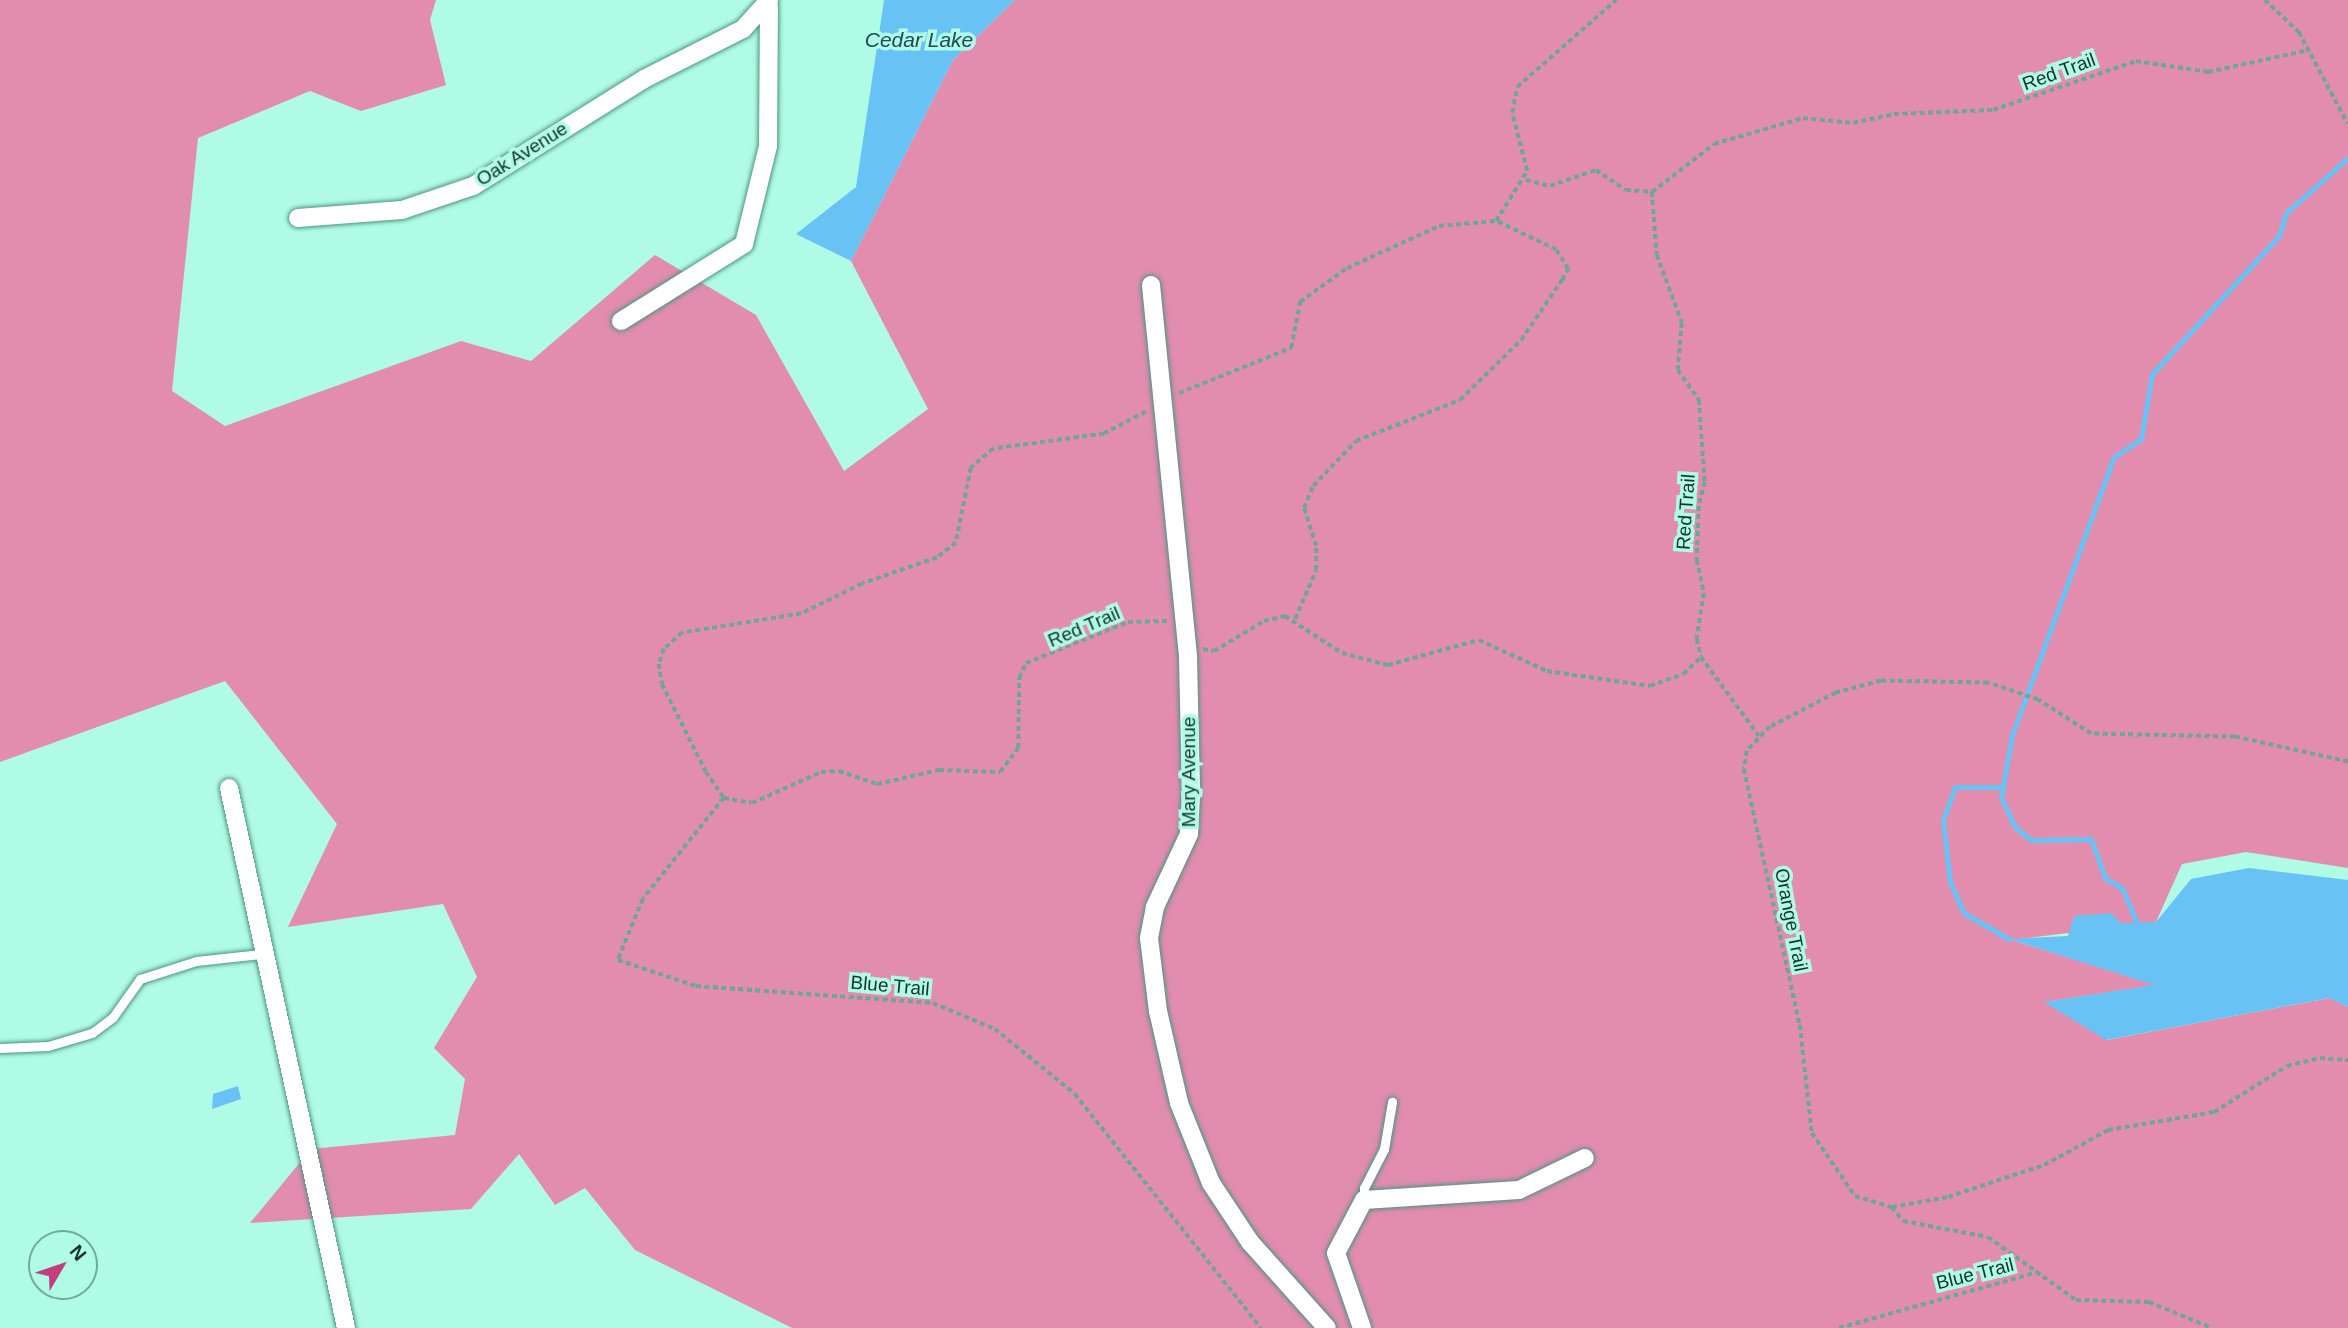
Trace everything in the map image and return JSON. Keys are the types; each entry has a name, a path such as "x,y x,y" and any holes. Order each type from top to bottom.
{"street":[{"name":"Oak Avenue","path":"298,218 402,210 473,186 652,74 743,29 769,3"},
{"path":"621,321 744,244 768,146 769,3"},
{"name":"Mary Avenue","path":"1151,285 1165,402 1187,640 1189,834 1154,907 1149,938 1158,1011 1179,1103 1211,1183 1250,1242 1327,1328"},
{"path":"229,788 261,954 345,1328"},
{"path":"1362,1328 1336,1253 1364,1200 1519,1190 1585,1158"}],"lane":[{"path":"0,1048 48,1046 92,1033 113,1017 140,979 196,961 261,954"},
{"path":"1364,1200 1364,1188 1384,1149 1392,1102"}],"path":[{"path":"1496,221 1510,191 1525,179 1528,165 1512,113 1517,87 1616,0"},
{"path":"2265,0 2290,20 2348,124"},
{"name":"Red Trail","path":"1701,657 1698,618 1704,593 1697,560 1705,482 1699,400 1678,370 1682,323 1657,255 1652,192 1714,144 1803,118 1853,123 1993,110 2136,61 2208,72 2309,50"},
{"path":"1525,179 1550,186 1596,170 1626,190 1652,192"},
{"path":"724,798 662,684 664,649 682,633 801,614 862,584 937,558 956,543 978,457 1015,444 1104,435 1165,402 1190,385 1292,348 1300,302 1348,268 1439,226 1496,221 1556,250 1568,269 1521,340 1460,400 1356,441 1313,485 1304,508 1317,546 1316,570 1295,619 1342,653 1388,665 1479,640 1547,671 1650,686 1683,674 1701,657 1759,736 1858,684 1988,683 2038,701 2091,734 2235,737 2348,762"},
{"name":"Red Trail","path":"724,798 752,803 821,772 839,771 877,784 939,770 1000,772 1018,748 1019,678 1026,663 1150,618 1167,621 1187,640 1214,651 1264,621 1295,619"},
{"name":"Orange Trail","path":"1759,736 1747,751 1745,787 1787,956 1812,1133 1855,1196 1892,1207"},
{"name":"Blue Trail","path":"724,798 643,899 618,960 696,986 933,1003 995,1029 1075,1094 1261,1328"},
{"path":"1892,1207 2008,1178 2108,1130 2214,1112 2287,1066 2319,1058 2348,1060"},
{"name":"Blue Trail","path":"1892,1207 1902,1221 1988,1237 2038,1272"},
{"path":"2038,1272 2076,1300 2149,1302 2212,1328"},
{"name":"Blue Trail","path":"1839,1328 2038,1272"}],"shaded area":[{"path":"0,0 436,0 430,20 446,85 361,111 310,91 198,138 172,391 225,426 461,341 531,361 655,255 756,315 844,471 928,409 851,261 953,60 1015,0 2348,0 2348,868 2246,852 2182,864 2156,922 2012,940 2156,985 2045,1002 2107,1040 2329,998 2348,1007 2348,1328 792,1328 635,1250 585,1188 555,1205 519,1154 471,1209 250,1223 311,1149 455,1135 465,1079 434,1048 477,977 443,904 288,927 337,824 225,681 0,762"}],"water":[{"name":"Cedar Lake","path":"884,0 1015,0 953,60 851,261 796,234 856,187"},
{"path":"2249,868 2348,880 2348,1007 2329,998 2106,1040 2044,1002 2154,985 2009,939 2068,936 2074,916 2111,913 2121,923 2156,922 2191,879"},
{"path":"238,1086 241,1099 212,1109 213,1094"}],"waterway":[{"path":"2137,923 2122,888 2105,878 2091,839 2031,840 2015,827 2001,797 2012,735 2114,457 2141,439 2152,374 2279,236 2286,213 2348,158"},
{"path":"2003,787 1955,787 1943,820 1950,882 1964,913 2009,939"}]}
